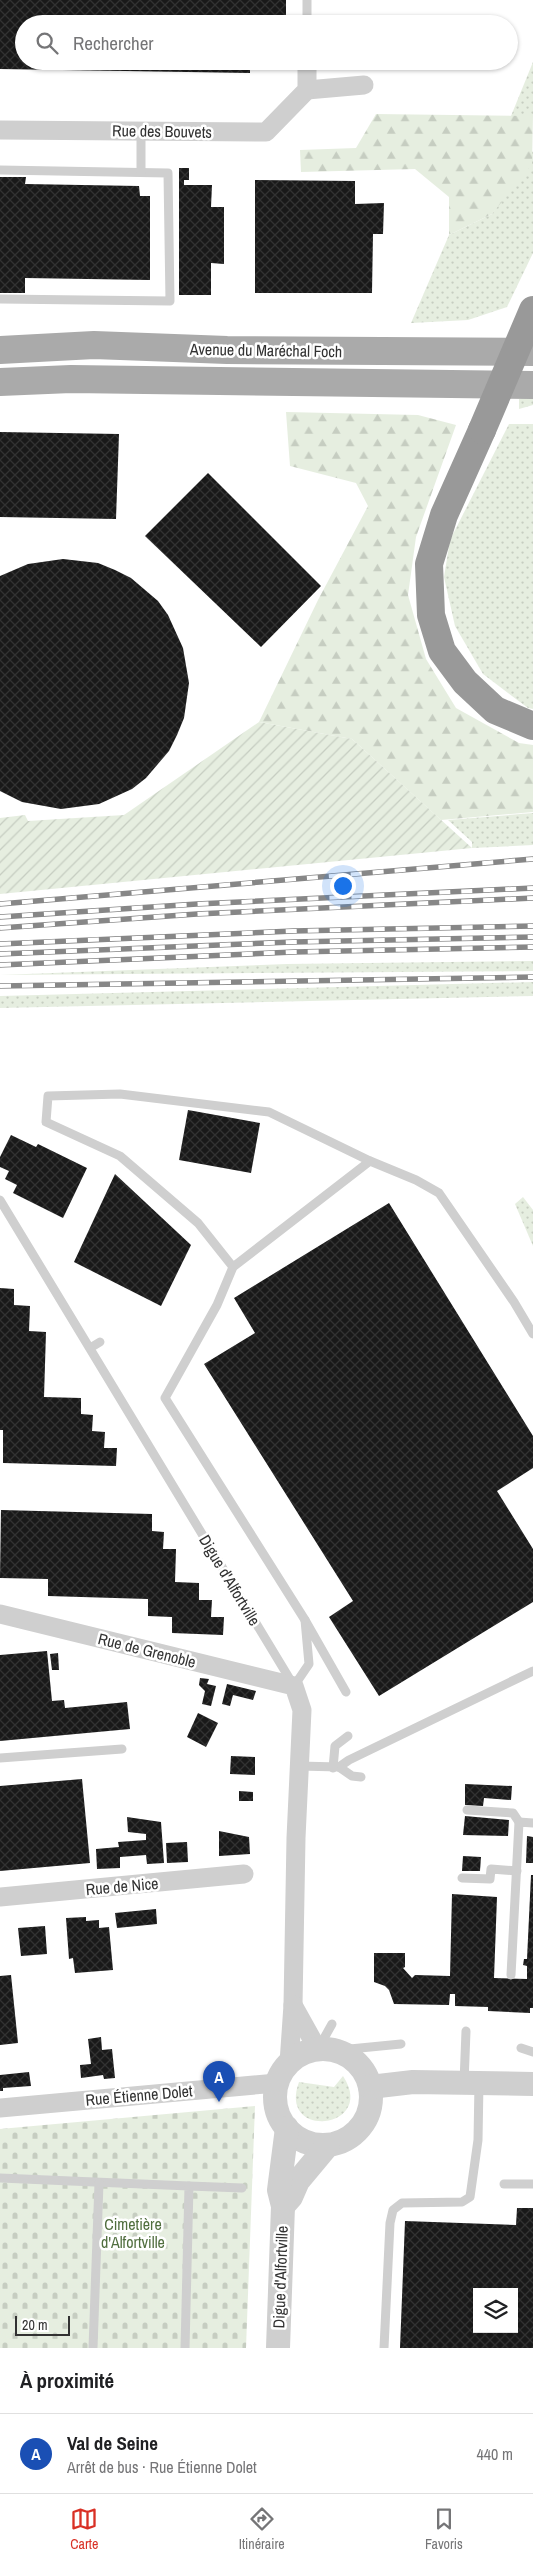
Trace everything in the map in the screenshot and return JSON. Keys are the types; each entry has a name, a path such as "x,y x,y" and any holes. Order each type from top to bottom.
{"highway":[{"path":"533,310 444,515 428,564 431,615 442,651 465,682 495,710 533,726"}],"main road":[{"name":"Avenue du Maréchal Foch","path":"0,350 94,345 227,350 533,352"},
{"name":"Avenue du Maréchal Foch","path":"0,382 71,379 533,385"}],"street":[{"path":"307,70 307,90 364,85"},
{"name":"Rue des Bouvets","path":"0,130 266,132 307,90"},
{"name":"Rue de Grenoble","path":"0,1614 294,1686"},
{"name":"Digue d'Alfortville","path":"283,2073 293,2006 302,1710 294,1686"},
{"name":"Rue de Nice","path":"0,1897 244,1874"},
{"path":"293,2006 318,2050"},
{"path":"332,2050 345,2055 356,2062 365,2074 370,2086 369,2107 362,2125 353,2135 341,2142 328,2145 305,2142 287,2128 278,2114 275,2099 283,2073 307,2052 332,2050"},
{"name":"Rue Étienne Dolet","path":"0,2108 283,2073"},
{"path":"370,2086 413,2082 533,2084"},
{"name":"Digue d'Alfortville","path":"278,2348 283,2206 279,2190 287,2128"},
{"name":"Digue d'Alfortville","path":"283,2206 291,2197 298,2181 328,2145"}],"lane":[{"path":"307,0 307,15"},
{"path":"141,130 141,172"},
{"path":"0,170 168,173 170,301 0,299"},
{"path":"233,1267 198,1223 120,1156 46,1122 48,1096 120,1094 269,1112 370,1161 416,1180 439,1194 514,1302 533,1334"},
{"path":"346,1692 305,1620 165,1398 217,1305 233,1267 370,1161"},
{"name":"Digue d'Alfortville","path":"0,1200 294,1686"},
{"path":"90,1348 100,1342"},
{"path":"294,1686 310,1664 305,1620"},
{"path":"336,1767 533,1671"},
{"path":"336,1767 336,1746 348,1736"},
{"path":"0,1758 122,1749"},
{"path":"299,1766 336,1767 352,1776 361,1777"},
{"path":"467,1810 513,1813 519,1822 511,1975"},
{"path":"519,1822 533,1823"},
{"path":"462,1878 490,1879 491,1869 517,1871"},
{"path":"318,2050 332,2024"},
{"path":"384,2348 390,2223 393,2210 402,2202 462,2202 470,2197 478,2140 466,2037"},
{"path":"345,2055 350,2049 401,2044"},
{"path":"521,2048 533,2052"},
{"path":"0,2178 242,2188"},
{"path":"93,2348 99,2183"},
{"path":"504,2184 533,2184"},
{"path":"185,2348 189,2186"}],"green space":[{"path":"533,62 533,117 511,116"},
{"path":"376,114 533,116 532,164 492,214 449,235 449,197 415,169 301,172 300,150 356,148"},
{"path":"533,151 533,253 507,307 468,320 411,323 449,235 492,214"},
{"path":"533,395 533,405 519,409 519,399"},
{"path":"286,412 418,415 456,425 416,537 408,595 426,659 456,708 519,743 533,745 533,812 441,820 352,739 259,722 318,600 368,506 356,483 290,466"},
{"path":"509,424 533,424 533,709 528,708 483,674 455,626 444,577 450,540"},
{"path":"259,722 352,739 472,848 0,894 0,818 25,815 28,821 124,815"},
{"path":"533,813 533,845 472,848 472,842 448,820"},
{"path":"533,961 533,971 0,975 287,964"},
{"path":"533,982 533,996 0,1008 0,996"},
{"path":"523,1197 533,1210 533,1246 515,1204"},
{"path":"343,2076 350,2094 348,2108 339,2117 326,2121 312,2120 302,2113 296,2101 299,2082 334,2087"},
{"name":"Cimetière d'Alfortville","path":"255,2106 246,2348 0,2348 0,2129"}],"building":[{"path":"0,0 286,0 286,15 15,15 15,69 0,69"},
{"path":"62,70 250,70 250,73"},
{"path":"179,168 189,168 189,180 184,180 184,185 212,185 211,207 224,207 224,264 211,263 211,295 179,295"},
{"path":"0,177 26,177 25,184 139,186 140,196 150,196 150,280 25,278 25,293 0,293"},
{"path":"255,180 355,181 355,204 384,203 383,234 373,234 372,293 255,293"},
{"path":"0,432 119,434 116,519 0,517"},
{"path":"208,473 321,586 261,647 145,536"},
{"path":"63,559 98,563 115,570 131,578 158,601 168,615 183,648 189,683 184,718 177,735 169,751 146,778 132,789 99,804 61,809 22,802 0,791 0,576 28,564"},
{"path":"188,1110 260,1123 251,1173 179,1160"},
{"path":"11,1135 36,1147 38,1144 87,1168 63,1218 13,1193 17,1185 5,1179 9,1171 0,1167 0,1157"},
{"path":"115,1174 191,1245 161,1306 74,1262"},
{"path":"389,1203 533,1436 533,1468 497,1491 533,1549 533,1602 379,1696 329,1617 353,1601 204,1364 255,1333 234,1298"},
{"path":"0,1288 14,1289 14,1305 30,1306 29,1331 46,1332 44,1397 81,1398 81,1414 93,1415 92,1431 105,1432 104,1448 117,1448 116,1466 3,1463 3,1430 0,1430"},
{"path":"1,1510 152,1514 152,1531 164,1532 163,1549 176,1549 175,1582 199,1583 199,1600 212,1600 211,1617 224,1617 223,1635 172,1633 172,1617 148,1616 148,1599 48,1596 48,1579 0,1578"},
{"path":"47,1651 52,1701 64,1700 65,1708 127,1702 130,1729 0,1741 0,1655"},
{"path":"58,1653 59,1670 52,1670 50,1654"},
{"path":"200,1678 209,1679 207,1684 216,1686 211,1706 202,1704 205,1691 199,1685"},
{"path":"227,1684 256,1691 253,1700 233,1695 230,1706 222,1704"},
{"path":"198,1713 218,1723 206,1747 187,1737"},
{"path":"231,1756 255,1757 255,1775 230,1774"},
{"path":"82,1779 90,1863 0,1871 0,1786"},
{"path":"465,1784 512,1786 511,1800 484,1798 483,1806 465,1805"},
{"path":"239,1791 253,1792 253,1801 239,1801"},
{"path":"465,1816 509,1820 508,1836 463,1835"},
{"path":"127,1817 161,1822 164,1863 147,1864 146,1855 120,1857 120,1868 97,1869 96,1849 119,1847 118,1842 146,1840 146,1834 128,1832"},
{"path":"219,1831 249,1837 250,1854 219,1856"},
{"path":"527,1836 533,1837 533,1863 526,1863"},
{"path":"187,1842 188,1862 167,1863 166,1843"},
{"path":"463,1856 481,1857 480,1871 462,1871"},
{"path":"531,1875 533,1875 533,2008 530,2008 530,2013 488,2011 488,2007 455,2006 455,1994 450,1994 449,2005 394,2004 389,1990 385,1986 374,1982 374,1953 405,1953 405,1967 403,1968 412,1978 415,1975 450,1976 452,1894 497,1897 494,1978 527,1979 527,1966 523,1965 524,1959 527,1959"},
{"path":"156,1909 157,1924 117,1928 115,1913"},
{"path":"86,1917 86,1921 99,1920 99,1928 109,1927 113,1970 75,1973 73,1958 69,1959 66,1918"},
{"path":"45,1926 47,1954 21,1956 18,1928"},
{"path":"11,1975 18,2043 0,2045 0,1976"},
{"path":"101,2037 102,2050 112,2049 115,2078 104,2079 103,2075 81,2078 80,2065 91,2064 88,2039"},
{"path":"29,2072 31,2086 3,2088 3,2091 0,2091 0,2075"},
{"path":"517,2208 533,2208 533,2348 400,2348 405,2221 516,2225"}],"railway":[{"path":"0,904 533,859"},
{"path":"0,917 197,904 533,888"},
{"path":"0,928 197,914 533,898"},
{"path":"0,944 293,931 533,926"},
{"path":"0,954 293,942 533,937"},
{"path":"0,965 294,952 533,947"},
{"path":"0,986 533,977"}],"place":[{"name":"Val de Seine","path":"219,2102"}]}
